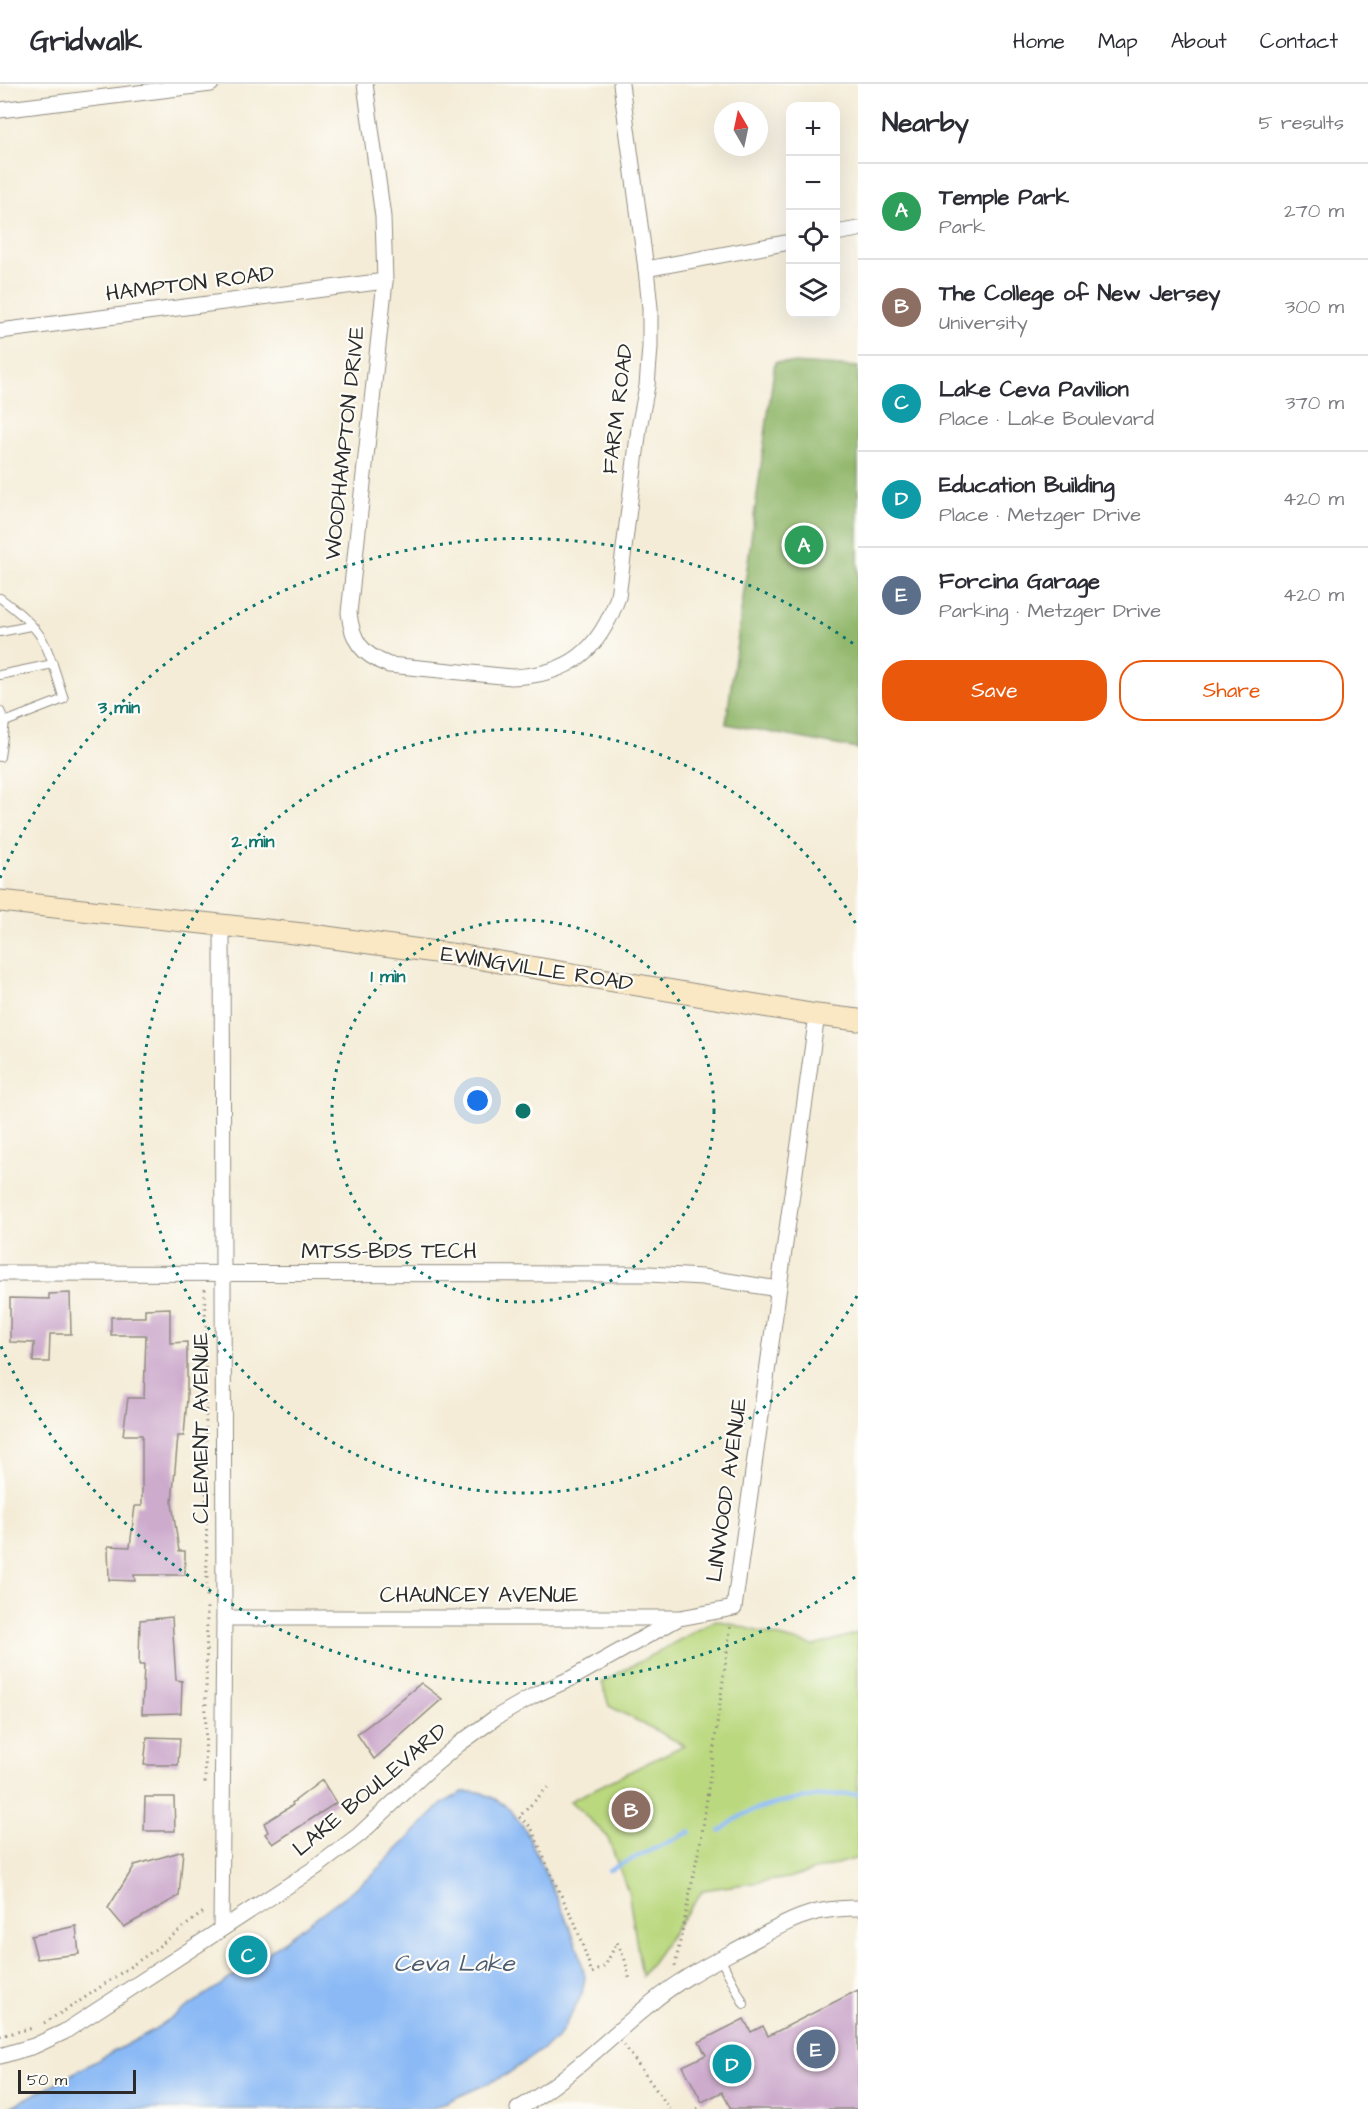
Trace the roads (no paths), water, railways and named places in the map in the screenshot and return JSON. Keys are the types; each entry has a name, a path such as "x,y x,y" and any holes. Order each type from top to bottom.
{"main road":[{"name":"EWINGVILLE ROAD","path":"0,902 312,935 464,956 858,1020"}],"street":[{"path":"0,110 211,84"},
{"name":"WOODHAMPTON DRIVE","path":"365,84 383,217 386,281 349,613 350,627 356,641 365,652 388,665 512,677"},
{"name":"FARM ROAD","path":"512,677 551,672 571,663 588,650 600,635 610,619 618,597 639,428 648,376 650,308 621,84"},
{"path":"840,232 858,229"},
{"path":"646,269 786,243"},
{"name":"HAMPTON ROAD","path":"0,331 386,281"},
{"name":"CLEMENT AVENUE","path":"221,1929 224,1618 222,927"},
{"name":"LINWOOD AVENUE","path":"734,1608 817,1015"},
{"name":"MTSS-BDS TECH","path":"0,1273 649,1274 778,1288"},
{"name":"CHAUNCEY AVENUE","path":"224,1618 680,1618 734,1608"},
{"name":"LAKE BOULEVARD","path":"0,2056 34,2046 64,2032 315,1868 351,1841 442,1758 495,1718 680,1618"},
{"path":"518,2109 549,2089 616,2033 674,1978 815,1912 836,1908 858,1908"}],"lane":[{"path":"0,598 12,607 40,637 53,664 63,699 5,722"},
{"path":"0,632 30,626"},
{"path":"0,675 53,664"},
{"path":"0,711 5,722 0,757"},
{"path":"720,1958 744,2004"}],"water":[{"name":"Ceva Lake","path":"463,1792 480,1792 495,1799 509,1808 525,1829 565,1916 579,1951 585,1977 582,1994 558,2038 506,2075 431,2109 7,2109 150,2032 262,1957 369,1878 443,1803"}],"waterway":[{"path":"720,1831 733,1821 759,1808 787,1801 858,1794"},
{"path":"609,1870 690,1832"}],"place":[{"name":"Temple Park","path":"804,545"},
{"name":"The College of New Jersey","path":"631,1810"},
{"name":"Lake Ceva Pavilion","path":"248,1955"},
{"name":"Forcina Garage","path":"816,2049"},
{"name":"Education Building","path":"732,2064"}]}
